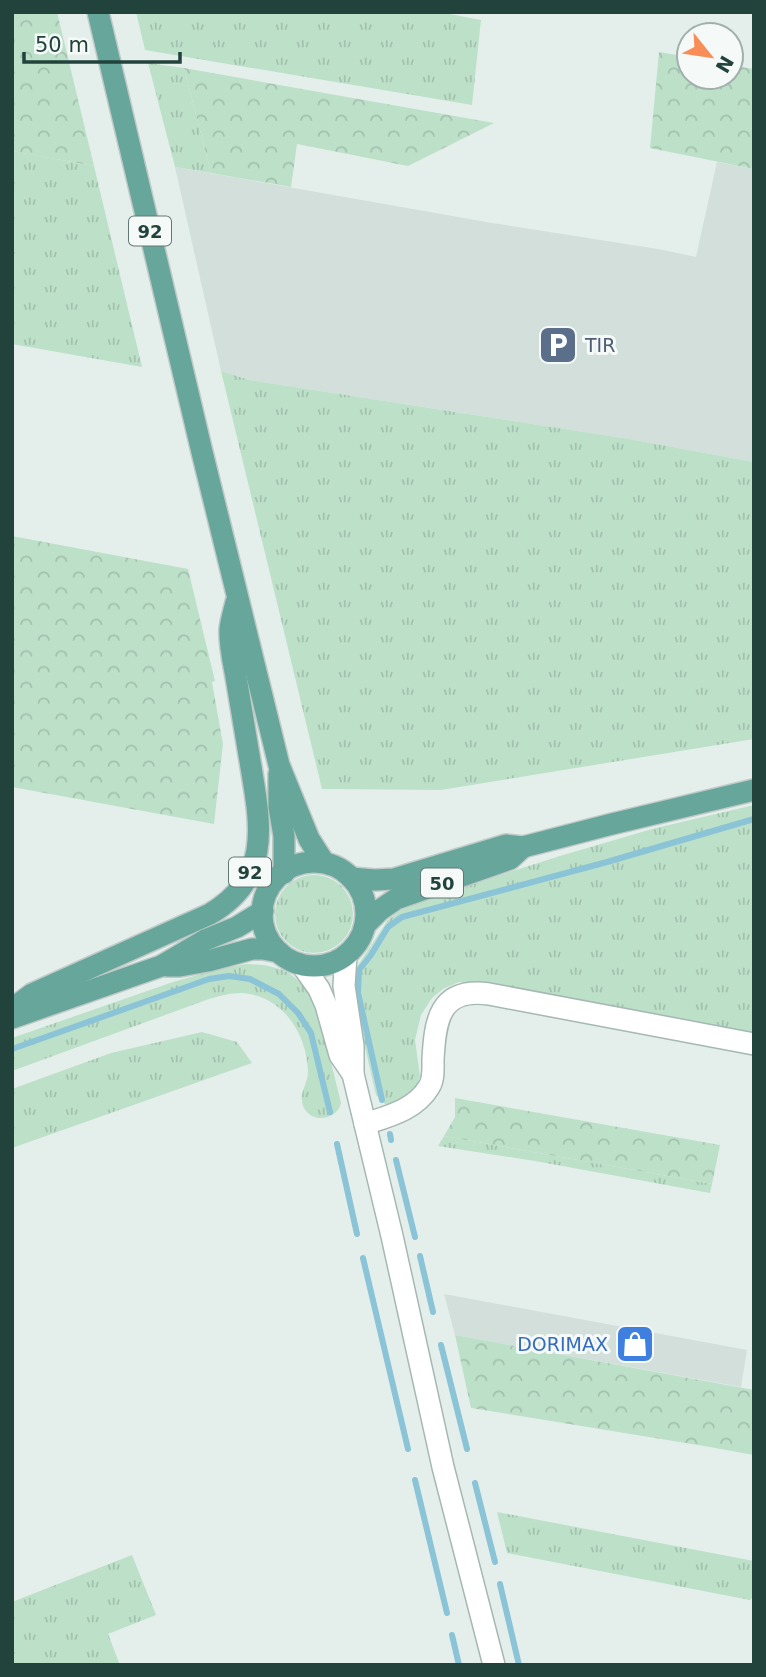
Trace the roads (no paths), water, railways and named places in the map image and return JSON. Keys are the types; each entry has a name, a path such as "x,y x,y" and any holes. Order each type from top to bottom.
{"main road":[{"name":"92","path":"98,12 279,765 309,839 323,861"},
{"name":"92","path":"12,1009 32,994 210,914 236,894 250,873 257,855 260,832 230,628 238,597"},
{"name":"92","path":"279,765 278,801 284,836 284,873"},
{"name":"50","path":"351,878 394,878 506,845 523,847 754,790"},
{"name":"50","path":"346,955 358,942 365,925 396,899 510,859 523,847"},
{"path":"346,955 322,965 302,964 279,952 268,937 263,919 267,893 272,885 284,873 299,865 323,861 339,868 358,887 364,903 365,925"},
{"path":"12,1018 161,966 263,911"},
{"path":"161,966 208,961 252,949 279,952"}],"street":[{"path":"346,955 344,986 353,1046 353,1074 443,1467 494,1665"},
{"path":"302,964 319,989 340,1055 353,1074"},
{"path":"365,1124 404,1110 423,1096 432,1082 434,1035 441,1012 449,1002 469,994 489,994 754,1044"}],"waterway":[{"path":"382,1100 358,993 359,970 388,927 402,917 754,819"},
{"path":"12,1049 209,979 229,976 250,979 279,994 298,1013 311,1033 330,1112"},
{"path":"390,1134 391,1140"},
{"path":"337,1144 357,1234"},
{"path":"396,1160 415,1237"},
{"path":"420,1256 433,1312"},
{"path":"363,1258 408,1449"},
{"path":"441,1345 467,1449"},
{"path":"415,1480 447,1613"},
{"path":"475,1483 495,1562"},
{"path":"500,1584 519,1665"},
{"path":"452,1635 459,1665"}],"place":[{"name":"TIR","path":"558,345"},
{"name":"DORIMAX","path":"635,1344"}]}
